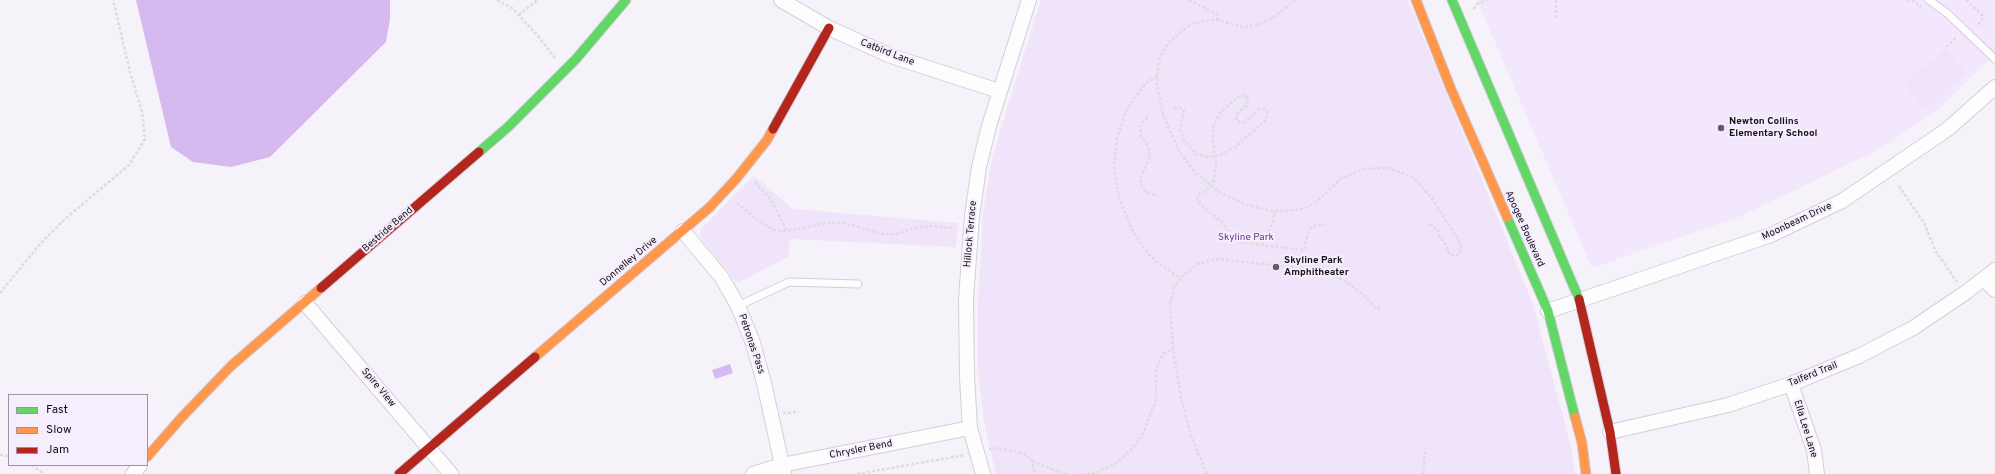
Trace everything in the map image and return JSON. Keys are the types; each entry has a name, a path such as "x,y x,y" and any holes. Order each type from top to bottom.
{"street":[{"name":"Bestride Bend","path":"148,456 182,417 231,366 508,127 576,59 626,0"},
{"name":"Catbird Lane","path":"781,0 829,28 891,56 1000,91"},
{"name":"Hillock Terrace","path":"983,474 970,428 967,377 966,299 972,216 979,167 1000,91 1029,0"},
{"name":"Apogee Boulevard","path":"1416,0 1451,89 1548,311 1582,443 1586,474"},
{"path":"1455,1 1580,300 1610,432 1616,474"},
{"name":"Donnelley Drive","path":"399,474 684,231 710,207 736,179 767,140 829,28"},
{"name":"Moonbeam Drive","path":"1548,311 1771,236 1842,201 1948,129 1995,87"},
{"name":"Petronas Pass","path":"684,231 722,278 738,306 755,350 783,470"},
{"name":"Talferd Trail","path":"1610,432 1728,405 1791,384 1859,356 1913,328 1995,270"},
{"path":"1984,279 1995,290"},
{"name":"Spire View","path":"305,303 451,474"},
{"name":"Ella Lee Lane","path":"1791,384 1814,450 1817,474"},
{"name":"Chrysler Bend","path":"753,474 783,470 970,428"},
{"path":"133,474 139,466"}],"lane":[{"path":"1929,0 1948,14 1995,59"},
{"path":"738,306 789,282 858,284"}],"path":[{"path":"0,293 40,244 60,224 129,165 145,139 142,112 130,72 113,0"},
{"path":"497,0 512,8 519,15 558,62"},
{"path":"519,15 537,0"},
{"path":"1189,0 1214,13 1218,16 1218,20"},
{"path":"1295,0 1273,18 1258,25 1243,27 1218,20 1209,20 1191,24 1175,36 1161,55 1157,76 1162,110 1173,142 1186,162 1211,186 1245,204 1274,211 1297,210 1307,207 1318,200 1342,178 1352,172 1374,167 1388,168 1413,178 1422,186 1444,216 1460,244 1460,253 1453,256 1449,254 1445,243 1439,236 1438,230 1428,223"},
{"path":"1473,10 1477,4 1487,0"},
{"path":"1556,0 1556,18"},
{"path":"1907,0 1912,0 1923,9"},
{"path":"1966,0 1982,15 1982,20 1976,26"},
{"path":"1946,47 1957,37 1953,33"},
{"path":"1157,76 1145,84 1127,109 1117,138 1114,154 1114,172 1119,197 1136,236 1147,252 1157,262 1180,278"},
{"path":"1174,109 1182,108 1184,111 1181,133 1188,147 1196,154 1215,156 1234,148 1266,120 1268,115 1267,110 1260,109 1245,122 1240,122 1236,119 1237,114 1248,103 1248,99 1243,95 1237,97 1219,114 1214,124 1213,136 1215,156 1216,168 1211,186 1198,195 1198,202 1216,216 1234,240 1244,243 1304,250 1308,233 1311,228 1317,225 1325,225"},
{"path":"1148,118 1144,120 1140,127 1141,135 1148,146 1150,156 1141,175 1140,184 1150,194 1158,196"},
{"path":"756,182 771,200 787,231"},
{"path":"1899,186 1924,224 1934,250 1957,282"},
{"path":"735,202 757,220 774,230 787,231 827,223 844,223 884,234 897,234 914,228 952,228"},
{"path":"1262,245 1272,224 1274,211"},
{"path":"1207,474 1191,436 1181,398 1173,349 1170,304 1171,296 1180,278 1198,264 1216,259 1312,269 1334,275 1365,296 1376,309 1380,308"},
{"path":"1087,474 1098,472 1116,463 1130,451 1142,436 1156,400 1156,372 1158,365 1163,354 1173,349"},
{"path":"783,413 799,412"},
{"path":"994,448 1019,451 1032,460 1051,469 1068,474"},
{"path":"1423,474 1425,452"},
{"path":"857,474 964,455"},
{"path":"1032,460 1035,474"},
{"path":"33,466 44,474"}],"shaded area":[{"path":"136,0 390,0 390,19 386,42 270,157 231,167 193,162 171,147"},
{"name":"Newton Collins Elementary School","path":"1477,0 1995,0 1995,54 1939,109 1882,148 1739,217 1592,268"},
{"path":"730,364 733,373 715,379 712,370"}],"green space":[{"name":"Skyline Park","path":"1041,0 1408,0 1533,304 1571,447 1575,474 996,474 984,422 978,368 978,304 983,214 991,164"},
{"path":"1945,48 1967,72 1926,110 1904,85"},
{"path":"754,176 793,209 958,223 956,247 790,239 788,257 737,283 703,242 700,235 701,229"}],"traffic: fast":[{"path":"479,152 508,127 576,59 626,0"},
{"path":"1452,0 1579,299"},
{"path":"1507,217 1548,311 1575,417"}],"traffic: slow":[{"path":"1416,0 1451,89 1507,217"},
{"path":"535,357 710,207 736,179 767,140 773,129"},
{"path":"148,456 182,417 231,366 321,288"},
{"path":"1575,417 1582,443 1586,474"}],"traffic: jam":[{"path":"773,129 829,28"},
{"path":"321,288 479,152"},
{"path":"1579,299 1610,432 1616,474"},
{"path":"399,474 535,357"}],"place":[{"name":"Newton Collins Elementary School","path":"1721,128"},
{"name":"Skyline Park Amphitheater","path":"1276,267"}]}
